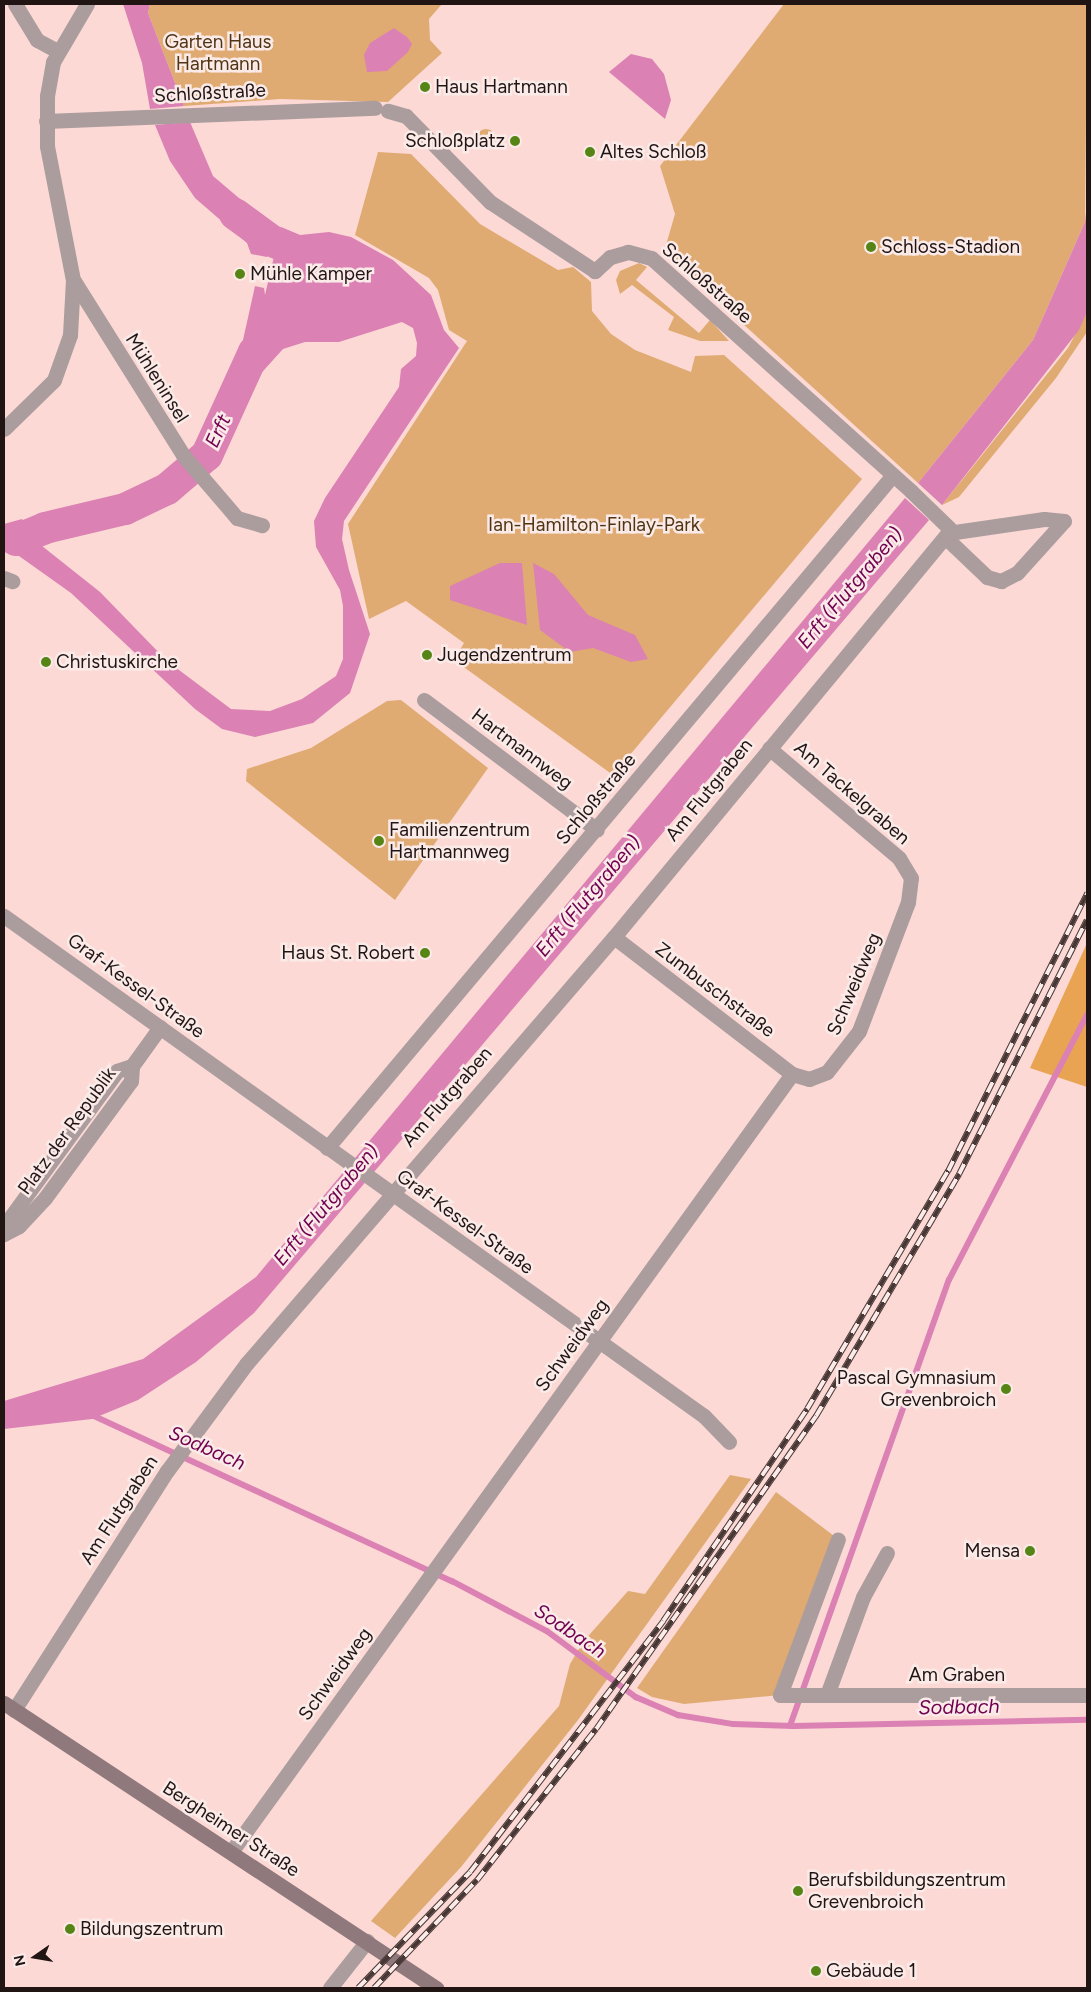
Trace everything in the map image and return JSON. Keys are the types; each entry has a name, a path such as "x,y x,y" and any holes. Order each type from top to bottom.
{"street":[{"path":"15,4 37,40 58,51"},
{"path":"4,429 36,401 58,373 70,335 73,280 46,121 48,79 58,51 85,4"},
{"name":"Schloßstraße","path":"46,121 226,112 382,109 406,116 490,202 595,270 622,253 645,255 935,513 949,528 946,535"},
{"name":"Mühleninsel","path":"73,280 183,455 237,518 262,525"},
{"name":"Schloßstraße","path":"327,1148 597,830 893,475"},
{"path":"1044,519 1064,521 1017,573 1001,581 987,577 946,535 1044,519"},
{"name":"Am Flutgraben","path":"9,1706 192,1436 390,1192 614,937 946,535"},
{"name":"Hartmannweg","path":"424,700 597,830"},
{"name":"Am Tackelgraben","path":"770,748 907,870"},
{"name":"Schweidweg","path":"231,1852 792,1074 809,1079 827,1072 854,1041 908,902 912,886 907,870"},
{"name":"Graf-Kessel-Straße","path":"4,916 598,1343 704,1416 729,1442"},
{"name":"Zumbuschstraße","path":"614,937 792,1074"},
{"name":"Platz der Republik","path":"4,1234 10,1218 117,1071 132,1066 160,1027"},
{"name":"Am Graben","path":"838,1539 780,1695 1087,1695"},
{"path":"827,1694 860,1604 887,1553"},
{"name":"Bergheimer Straße","path":"9,1706 436,1988"},
{"path":"330,1988 367,1941"}],"green space":[{"name":"Garten Haus Hartmann","path":"150,4 442,4 429,19 430,40 442,53 388,102 280,99 184,106 148,13"},
{"name":"Schloss-Stadion","path":"784,4 1087,4 1085,222 1033,340 918,483 664,252 675,214 660,166"},
{"path":"482,129 490,129 496,135 496,143 490,149 482,149 476,143 476,135"},
{"name":"Ian-Hamilton-Finlay-Park","path":"378,152 411,154 480,224 558,270 573,267 591,282 592,311 611,334 635,350 691,372 695,356 724,355 862,479 613,775 454,660 464,643 406,601 369,619 348,524 467,341 449,330 438,290 429,278 355,235"},
{"path":"639,263 647,267 636,280 699,333 710,320 729,341 700,341 668,330 674,317 632,285 620,294 616,280 620,271"},
{"path":"1087,312 1087,332 1056,378 959,497 942,505 1068,348"},
{"name":"Familienzentrum Hartmannweg","path":"401,700 488,768 395,900 246,781 247,769 311,748 387,701"},
{"path":"730,1475 751,1479 578,1720 461,1867 395,1938 371,1921 559,1706 570,1664 583,1642 628,1591 645,1594"},
{"path":"776,1492 838,1539 780,1695 684,1704 652,1697 637,1688"}],"shaded area":[{"path":"1087,943 1087,1087 1030,1068"}],"water":[{"path":"123,4 150,4 148,13 184,106 150,109 142,63"},
{"path":"394,28 407,37 412,44 408,52 387,71 367,72 364,55 370,43"},
{"path":"631,54 652,59 664,74 671,100 665,119 609,72"},
{"path":"190,122 213,176 273,227 267,257 251,254 247,243 195,198 170,161 155,125"},
{"path":"1087,204 1087,312 1079,330 942,505 918,483 1033,340 1085,222"},
{"path":"281,227 300,235 329,232 351,237 393,260 431,295 444,330 459,348 344,521 342,539 349,570 370,634 350,693 313,723 255,737 222,729 195,709 71,593 19,556 4,552 4,524 22,519 37,542 100,592 167,661 231,709 270,711 302,699 336,676 343,659 343,606 340,590 316,547 314,521 325,498 399,387 401,369 416,356 417,343 413,328 402,322 339,342 305,342 283,349 255,380 245,378 237,367 255,286 264,288 265,295"},
{"name":"Erft (Flutgraben)","path":"905,498 929,520 254,1313 196,1362 138,1400 92,1419 4,1429 4,1401 143,1359 256,1277"},
{"path":"500,563 522,563 527,625 450,600 450,586"},
{"path":"533,563 554,574 588,615 635,635 648,659 631,662 593,648 570,652 540,630"}],"waterway":[{"path":"235,214 272,241 318,260"},
{"name":"Erft","path":"16,540 45,528 125,509 167,489 207,455 254,352 266,340"},
{"path":"790,1726 949,1280 1087,1015"},
{"name":"Sodbach","path":"90,1414 452,1581 547,1631 636,1697 678,1715 733,1724 794,1726 1087,1720"}],"railway":[{"path":"358,1988 470,1872 663,1621 807,1409 948,1171 1087,893"},
{"path":"374,1988 477,1880 596,1729 816,1416 959,1174 1087,920"}],"place":[{"name":"Haus Hartmann","path":"425,87"},
{"name":"Schloßplatz","path":"515,141"},
{"name":"Altes Schloß","path":"590,152"},
{"name":"Schloss-Stadion","path":"871,247"},
{"name":"Mühle Kamper","path":"240,274"},
{"name":"Jugendzentrum","path":"427,655"},
{"name":"Christuskirche","path":"46,662"},
{"name":"Familienzentrum Hartmannweg","path":"379,841"},
{"name":"Haus St. Robert","path":"425,953"},
{"name":"Pascal Gymnasium Grevenbroich","path":"1006,1389"},
{"name":"Mensa","path":"1030,1551"},
{"name":"Berufsbildungszentrum Grevenbroich","path":"798,1891"},
{"name":"Bildungszentrum","path":"70,1929"},
{"name":"Gebäude 1","path":"816,1971"}]}
